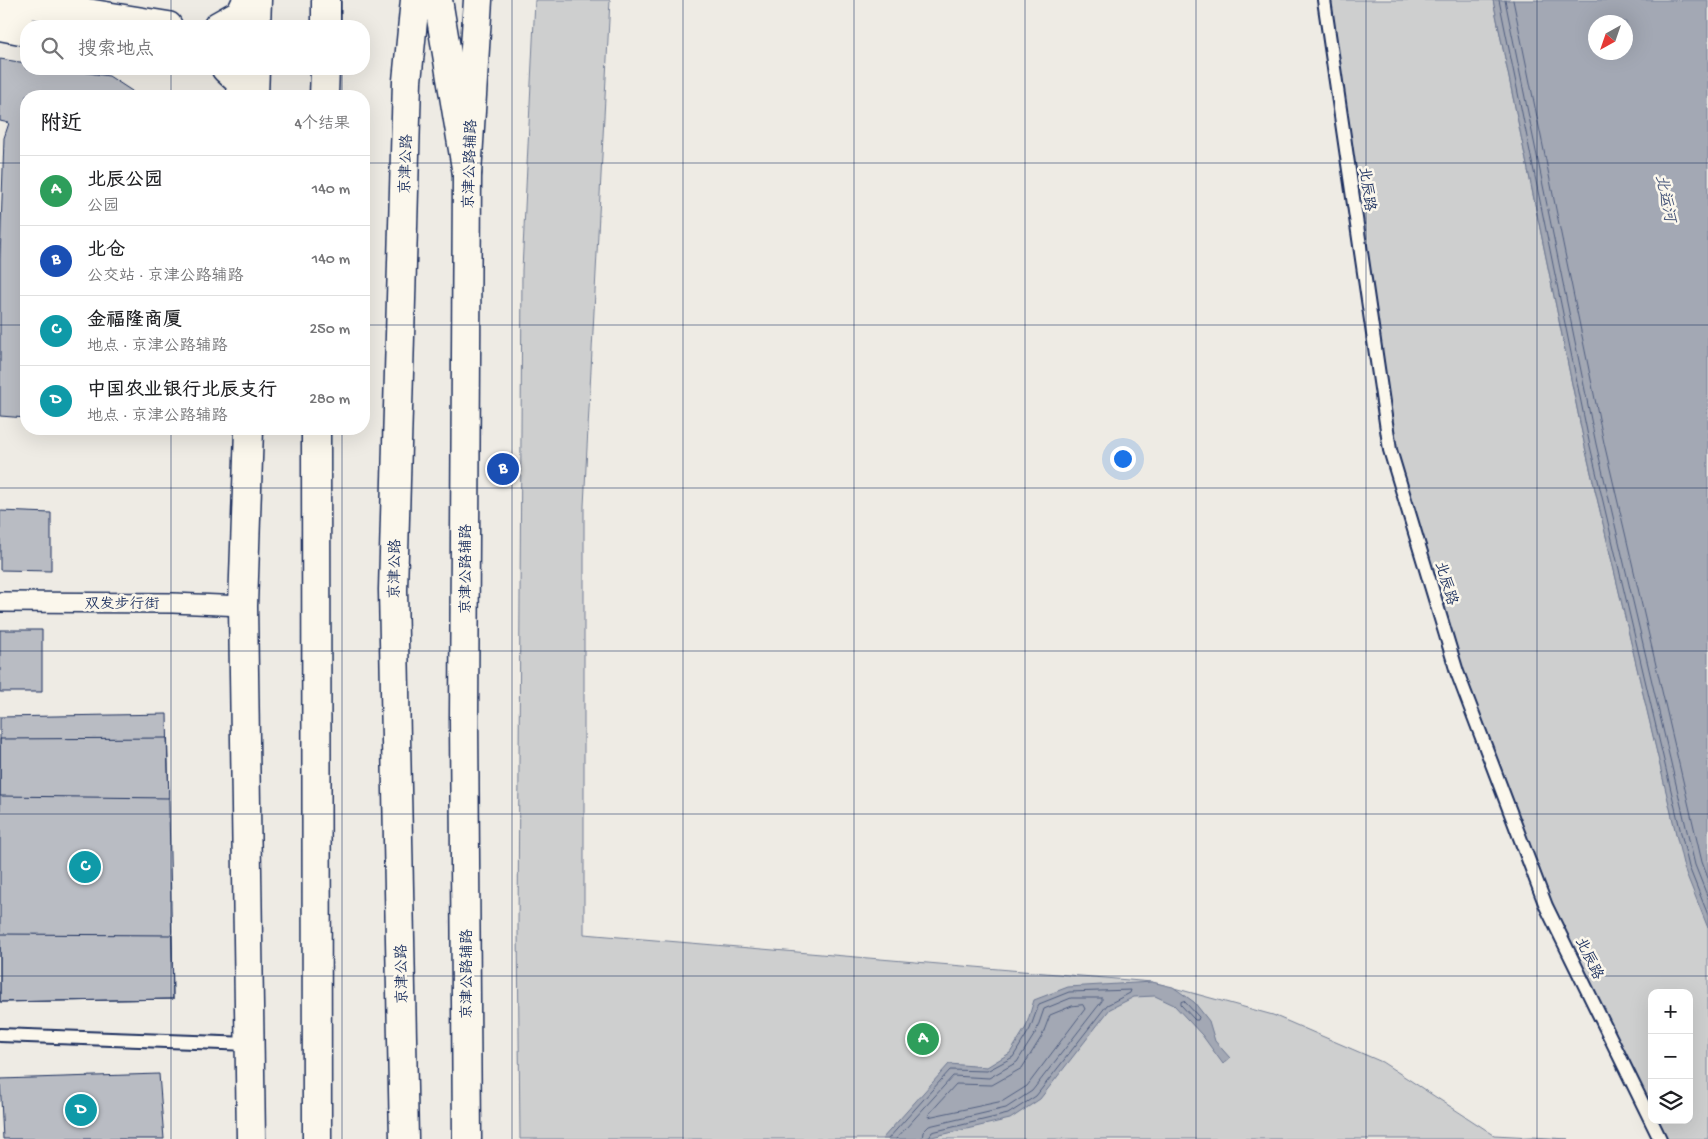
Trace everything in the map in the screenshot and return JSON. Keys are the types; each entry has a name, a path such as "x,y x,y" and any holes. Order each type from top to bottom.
{"main road":[{"path":"5,0 130,20"},
{"path":"228,20 241,12 247,0"},
{"path":"256,20 257,0"},
{"path":"326,0 326,20"},
{"name":"京津公路","path":"404,1139 393,590 407,81 415,0"},
{"path":"438,0 467,174"},
{"name":"京津公路辅路","path":"468,1139 464,720 467,174 478,0"},
{"path":"0,26 20,29"},
{"path":"233,75 238,80 243,90"},
{"path":"254,90 255,75"},
{"path":"324,75 324,90"},
{"path":"249,435 244,606 252,1139"},
{"path":"316,435 318,1139"}],"street":[{"name":"双发步行街","path":"0,602 173,603 244,606"}],"lane":[{"name":"北辰路","path":"1324,0 1390,450 1457,672 1546,906 1660,1139"},
{"path":"0,1036 250,1044"}],"shaded area":[{"path":"535,0 610,0 584,506 584,934 1152,982 1273,1015 1382,1062 1494,1135 1569,1139 520,1139 518,928 522,270"},
{"path":"1324,0 1493,0 1585,447 1678,841 1708,919 1708,1139 1660,1139 1653,1124 1693,1124 1693,989 1648,989 1648,1114 1546,906 1457,672 1390,450"}],"water":[{"name":"北运河","path":"1493,0 1708,0 1708,928 1684,868 1585,447"},
{"path":"1152,982 1173,987 1194,1002 1209,1021 1215,1041 1230,1058 1223,1064 1202,1035 1174,1005 1155,996 1134,997 1110,1009 1040,1099 1010,1119 923,1139 882,1139 949,1064 987,1067 1010,1053 1026,1027 1034,1000 1068,987"}],"building":[{"path":"0,59 20,62 20,75 102,75 109,76 130,90 20,90 20,418 0,416 0,259 4,138 9,123 0,121"},
{"path":"0,511 51,513 51,571 0,570"},
{"path":"0,630 42,630 42,692 0,692"},
{"path":"167,714 173,999 0,1002 0,717"},
{"path":"167,738 169,798 0,796 0,739"},
{"path":"0,934 172,935 173,999 0,1002"},
{"path":"159,1074 164,1139 3,1139 0,1079"}],"place":[{"name":"北仓","path":"503,469"},
{"name":"金福隆商厦","path":"85,867"},
{"name":"北辰公园","path":"923,1039"},
{"name":"中国农业银行北辰支行","path":"81,1110"}]}
